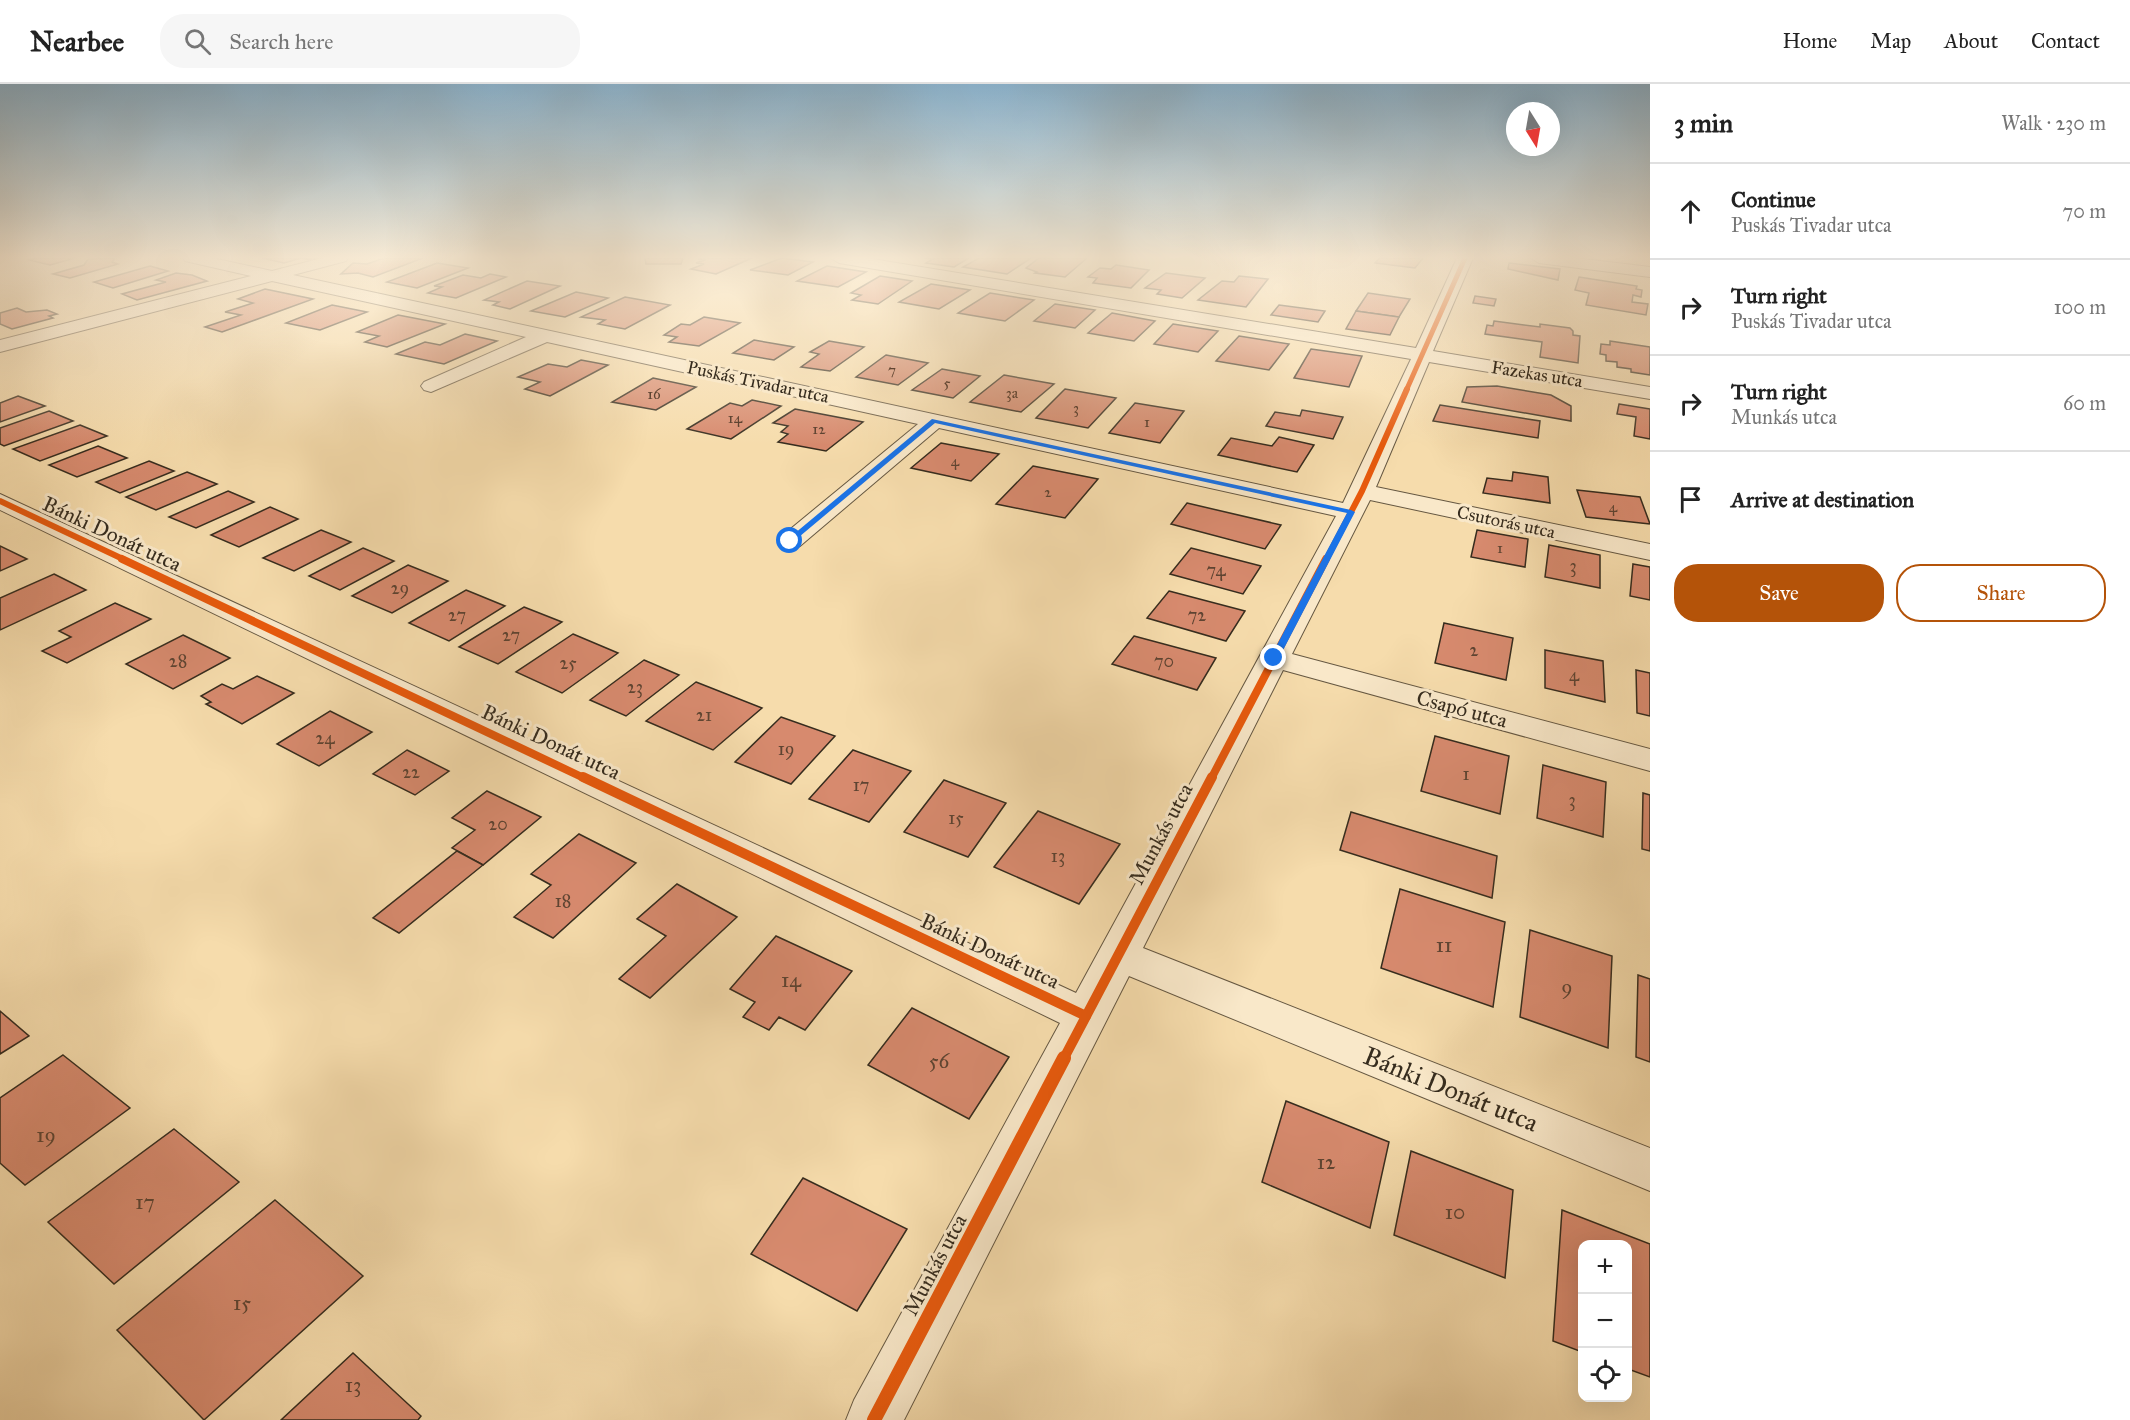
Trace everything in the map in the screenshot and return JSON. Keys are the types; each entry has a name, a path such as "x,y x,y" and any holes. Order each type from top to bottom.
{"street":[{"path":"0,346 98,320"},
{"name":"Puskás Tivadar utca","path":"476,320 934,421 1357,502"},
{"name":"Fazekas utca","path":"1215,320 1650,393"},
{"name":"Munkás utca","path":"874,1420 1357,502 1439,320"},
{"path":"431,386 546,336"},
{"path":"790,541 934,421"},
{"name":"Bánki Donát utca","path":"0,501 1086,1016"},
{"name":"Csutorás utca","path":"1357,502 1650,552"},
{"name":"Csapó utca","path":"1274,658 1650,760"},
{"name":"Bánki Donát utca","path":"1119,955 1650,1170"}],"building":[{"path":"0,320 44,320 12,329 0,324"},
{"path":"225,320 254,320 222,332 205,327"},
{"path":"293,320 345,320 320,330 286,323"},
{"path":"385,320 426,320 445,324 387,347 365,342 379,336 357,332"},
{"path":"604,320 641,320 625,329 598,324"},
{"path":"698,320 740,323 699,346 669,342 677,337 664,335 681,324 690,325"},
{"path":"1035,320 1084,320 1075,328"},
{"path":"1103,320 1155,321 1134,341 1088,333"},
{"path":"1351,320 1397,320 1390,335 1346,329"},
{"path":"1494,321 1570,328 1573,335 1580,336 1578,363 1540,357 1542,342 1485,334 1487,325 1493,326"},
{"path":"1173,324 1218,331 1198,352 1154,344"},
{"path":"465,334 497,341 444,364 396,354 425,342 440,345"},
{"path":"1239,336 1289,344 1269,370 1216,361"},
{"path":"754,340 794,347 774,360 733,353"},
{"path":"829,341 864,347 830,371 801,367 819,354 810,352"},
{"path":"1610,341 1650,347 1650,375 1631,372 1631,369 1617,367 1617,362 1606,361 1606,355 1600,354 1601,344 1610,345"},
{"path":"1311,349 1362,356 1349,387 1294,378"},
{"path":"886,355 928,363 898,385 856,377"},
{"path":"581,360 608,365 550,396 525,389 540,382 518,377 548,364 567,367"},
{"path":"942,369 980,376 953,398 912,390"},
{"path":"1004,375 1054,384 1021,412 970,402"},
{"path":"653,378 696,387 656,410 612,402"},
{"path":"1497,386 1551,395 1571,406 1571,421 1462,402 1467,387"},
{"path":"1065,389 1116,398 1088,428 1036,418"},
{"path":"18,396 45,406 0,422 0,403"},
{"path":"752,400 781,406 731,439 687,429 730,403 742,406"},
{"path":"1135,403 1184,411 1160,443 1109,433"},
{"path":"1619,404 1650,409 1650,439 1634,436 1636,417 1617,414"},
{"path":"1440,405 1540,421 1538,438 1433,421"},
{"path":"795,409 863,422 826,451 778,442 788,434 781,432 788,426 773,423"},
{"path":"1302,410 1343,417 1333,439 1266,426 1275,412 1300,416"},
{"path":"49,411 73,421 4,446 0,444 0,428"},
{"path":"80,425 107,436 40,461 13,449"},
{"path":"1279,437 1314,445 1297,472 1218,455 1231,438 1272,446"},
{"path":"941,443 999,454 971,481 911,468"},
{"path":"98,446 127,458 77,477 49,465"},
{"path":"149,461 174,471 120,493 96,482"},
{"path":"1033,466 1098,479 1065,518 996,504"},
{"path":"187,472 217,484 156,510 126,497"},
{"path":"1513,472 1548,477 1550,503 1483,493 1487,478 1512,481"},
{"path":"1577,490 1640,497 1650,524 1586,517"},
{"path":"228,491 254,502 196,528 169,517"},
{"path":"1187,503 1281,525 1265,549 1171,524"},
{"path":"270,507 298,519 239,547 211,535"},
{"path":"321,530 351,542 294,571 263,558"},
{"path":"1477,530 1528,539 1525,567 1471,557"},
{"path":"1549,545 1600,555 1600,588 1545,577"},
{"path":"0,546 27,559 0,571"},
{"path":"363,548 394,561 340,590 309,576"},
{"path":"1191,548 1261,566 1243,594 1170,574"},
{"path":"1633,564 1650,567 1650,600 1630,596"},
{"path":"408,565 448,581 392,613 352,596"},
{"path":"54,574 86,590 0,630 0,598"},
{"path":"466,590 505,606 449,641 409,623"},
{"path":"1169,591 1245,611 1226,641 1147,618"},
{"path":"115,603 151,619 67,663 42,651 71,637 59,631"},
{"path":"524,607 562,622 498,664 459,647"},
{"path":"1444,623 1513,638 1506,680 1435,663"},
{"path":"573,634 618,653 562,693 516,672"},
{"path":"183,635 230,658 173,689 126,664"},
{"path":"1134,636 1216,658 1197,690 1112,664"},
{"path":"1545,650 1603,661 1605,702 1545,688"},
{"path":"644,660 679,675 626,716 590,700"},
{"path":"1636,670 1650,673 1650,716 1637,713"},
{"path":"257,676 294,693 242,724 206,704 211,702 201,696 222,684 233,689"},
{"path":"696,682 762,708 713,750 646,721"},
{"path":"330,711 372,732 319,766 277,744"},
{"path":"781,717 835,736 791,784 735,762"},
{"path":"1435,736 1509,756 1500,814 1421,791"},
{"path":"407,750 449,771 415,795 373,774"},
{"path":"853,750 911,771 869,822 809,799"},
{"path":"1543,765 1606,782 1603,837 1537,818"},
{"path":"944,780 1006,803 968,857 904,832"},
{"path":"487,791 541,817 483,865 452,848 475,830 452,818"},
{"path":"1643,793 1650,795 1650,851 1642,849"},
{"path":"1038,811 1120,844 1079,904 994,867"},
{"path":"1351,812 1497,856 1492,898 1340,850"},
{"path":"579,834 636,863 553,938 514,917 551,885 531,874"},
{"path":"457,851 483,865 399,933 373,918"},
{"path":"677,884 737,917 650,998 619,979 666,936 637,919"},
{"path":"1400,889 1505,922 1493,1007 1381,968"},
{"path":"1530,930 1612,956 1608,1048 1520,1017"},
{"path":"776,936 852,971 805,1030 779,1017 769,1030 743,1017 755,1002 730,989"},
{"path":"1638,975 1650,979 1650,1062 1636,1057"},
{"path":"912,1008 1009,1057 969,1119 868,1065"},
{"path":"0,1011 29,1036 0,1054"},
{"path":"63,1055 130,1108 25,1185 0,1163 0,1098"},
{"path":"1286,1101 1389,1142 1370,1228 1262,1182"},
{"path":"174,1129 239,1182 114,1284 48,1222"},
{"path":"1411,1151 1513,1190 1505,1278 1394,1235"},
{"path":"803,1178 907,1229 857,1311 751,1254"},
{"path":"275,1200 363,1276 204,1420 117,1330"},
{"path":"1562,1210 1650,1244 1650,1377 1632,1370 1632,1240 1578,1240 1578,1350 1553,1341"},
{"path":"353,1353 421,1416 418,1420 281,1420"}],"cycle path":[{"path":"874,1420 1362,491 1437,320"},
{"path":"0,501 1086,1016"}],"route":[{"path":"790,541 934,421 1351,512 1274,658"}]}
